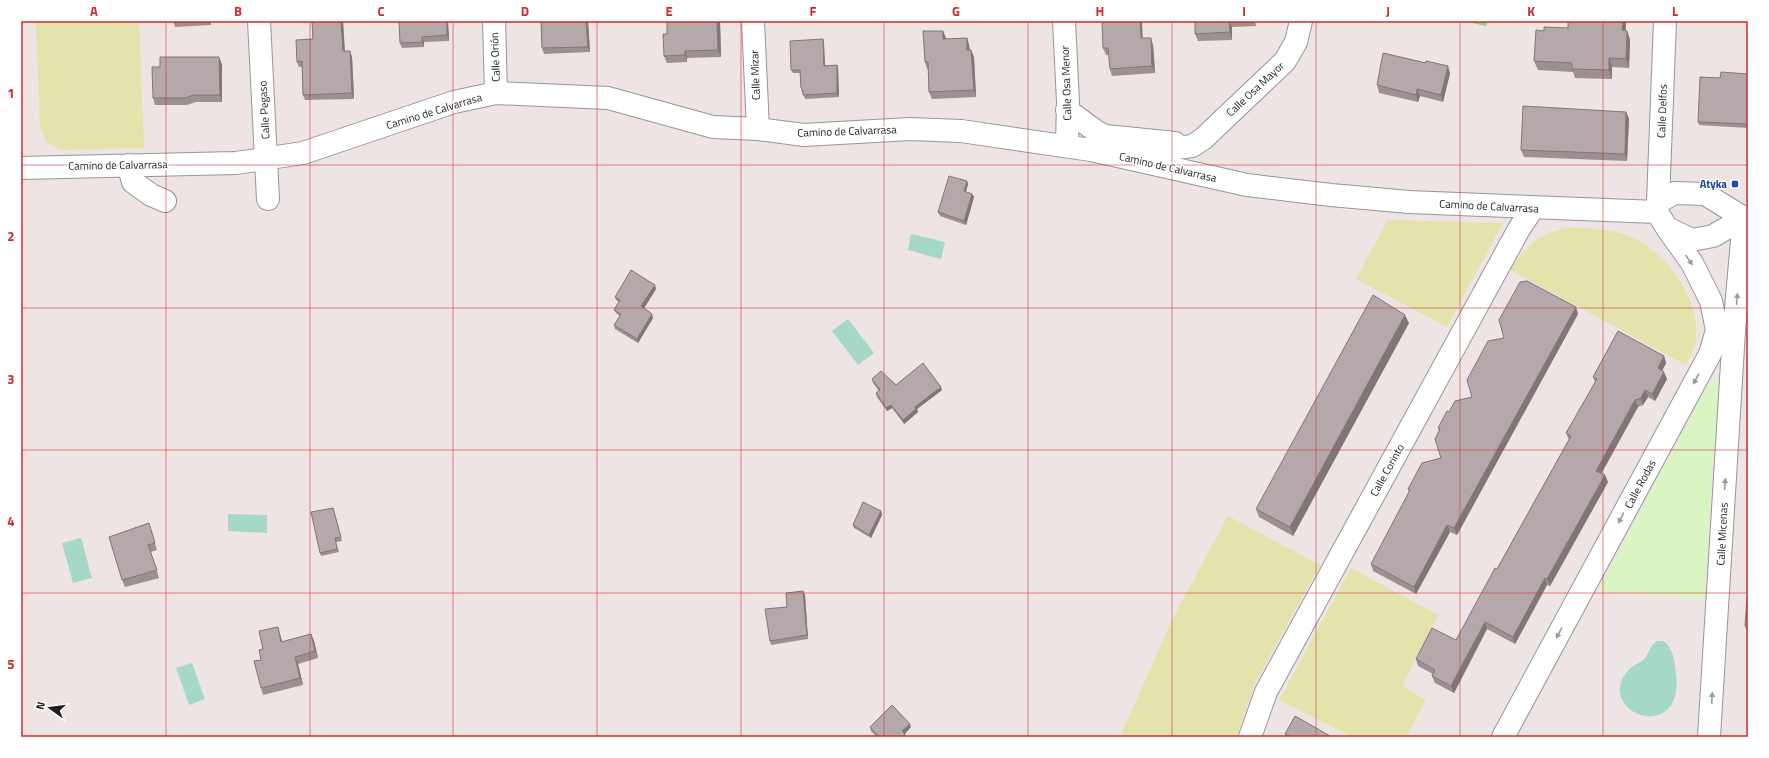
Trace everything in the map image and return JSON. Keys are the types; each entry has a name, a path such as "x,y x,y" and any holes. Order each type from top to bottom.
{"street":[{"name":"Calle Pegaso","path":"259,21 268,199"},
{"name":"Calle Orión","path":"494,21 496,93"},
{"name":"Calle Mizar","path":"753,21 758,129"},
{"name":"Calle Osa Menor","path":"1064,21 1067,146"},
{"name":"Calle Osa Mayor","path":"1134,160 1155,151 1192,146 1203,139 1285,61 1296,42 1301,21"},
{"name":"Calle Delfos","path":"1661,214 1665,21"},
{"name":"Camino de Calvarrasa","path":"21,168 128,164 236,163 303,153 454,102 496,93 608,98 713,127 758,129 804,134 925,129 961,131 1067,146 1105,144 1134,160 1247,185 1409,202 1661,214"},
{"path":"1067,110 1097,132 1105,144 1146,139 1192,146"},
{"path":"1134,160 1135,146 1146,139"},
{"path":"21,162 21,168"},
{"path":"128,164 133,182 151,195 165,201"},
{"path":"1675,193 1705,194 1746,218 1725,228 1713,236 1692,240 1661,214 1675,193"},
{"path":"1724,205 1729,214 1725,228"},
{"name":"Calle Corinto","path":"1250,737 1266,692 1519,229 1533,208"},
{"name":"Calle Rodas","path":"1503,737 1710,354 1725,331 1692,263 1661,214"},
{"name":"Calle Micenas","path":"1709,737 1725,331 1746,218"}],"shaded area":[{"path":"36,21 139,21 144,148 63,150 54,147 45,139 40,127"},
{"path":"1388,220 1503,223 1447,327 1356,279"},
{"path":"1575,227 1613,231 1634,238 1659,256 1670,268 1688,295 1693,309 1696,325 1696,340 1686,365 1510,270 1522,253 1536,240 1554,231"},
{"path":"911,234 945,242 941,259 908,250"},
{"path":"848,319 874,353 858,365 832,331"},
{"path":"1713,379 1716,379 1718,383 1704,599 1598,591 1708,385"},
{"path":"228,514 267,515 267,533 228,531"},
{"path":"1228,516 1320,565 1255,683 1236,737 1120,737 1172,620"},
{"path":"81,538 92,578 73,583 62,543"},
{"path":"1351,568 1438,615 1402,686 1426,700 1406,737 1353,737 1279,700"},
{"path":"1657,641 1663,641 1666,643 1673,655 1676,674 1675,696 1667,710 1656,716 1643,716 1631,710 1622,700 1620,687 1626,673 1643,660 1652,645"},
{"path":"192,663 205,699 189,705 176,668"}],"green space":[{"path":"1463,21 1488,21 1486,26"}],"building":[{"path":"312,21 341,21 343,51 350,51 352,93 303,95 302,61 297,62 296,40 313,39"},
{"path":"399,21 447,21 447,35 422,37 422,42 400,43"},
{"path":"541,21 586,21 588,47 542,48"},
{"path":"667,21 717,21 718,50 685,51 685,55 664,56 663,34 667,34"},
{"path":"1104,21 1140,21 1141,38 1151,38 1152,66 1110,69 1108,48 1103,48 1102,23 1104,23"},
{"path":"1195,21 1229,21 1230,32 1195,34"},
{"path":"1568,21 1623,21 1622,30 1627,31 1626,59 1609,58 1609,70 1572,69 1572,63 1534,61 1536,30 1544,31 1544,27 1568,28"},
{"path":"923,31 943,31 943,39 967,38 967,50 971,50 974,90 929,92 928,62 925,62"},
{"path":"823,39 824,66 837,65 837,93 803,95 800,70 791,70 790,41"},
{"path":"1383,53 1426,63 1426,61 1448,66 1441,95 1417,89 1416,95 1377,85"},
{"path":"160,57 219,57 220,95 193,95 185,98 153,98 152,67 160,67"},
{"path":"1721,72 1748,74 1748,124 1698,122 1700,77 1720,78"},
{"path":"1523,106 1626,112 1625,154 1521,150"},
{"path":"949,176 967,181 964,191 972,194 964,221 938,212"},
{"path":"631,270 655,285 641,306 652,314 637,339 614,325 621,314 614,310 620,300 615,297"},
{"path":"1527,281 1576,307 1454,528 1447,525 1414,587 1371,564 1410,490 1408,489 1422,463 1441,458 1435,439 1440,429 1438,428 1447,411 1449,412 1455,401 1472,397 1467,380 1488,341 1504,338 1499,320 1520,282"},
{"path":"1373,295 1405,315 1290,527 1256,509"},
{"path":"1618,331 1664,356 1658,368 1664,372 1652,394 1645,390 1641,398 1635,400 1596,471 1605,475 1547,579 1545,578 1513,637 1485,622 1451,686 1432,676 1435,670 1416,659 1432,628 1456,640 1495,568 1497,569 1571,436 1566,433 1597,379 1593,377"},
{"path":"923,363 941,387 915,407 916,409 903,420 891,405 886,408 876,393 880,390 872,379 881,371 896,385"},
{"path":"863,502 881,511 869,535 853,525"},
{"path":"333,508 341,537 335,538 337,549 320,553 311,512"},
{"path":"149,523 155,543 148,545 157,570 122,580 109,537"},
{"path":"803,591 807,635 770,641 765,609 787,607 786,593"},
{"path":"1748,598 1748,629 1745,626"},
{"path":"278,627 281,642 311,634 315,651 295,657 300,678 261,688 254,661 261,660 259,650 263,649 259,631"},
{"path":"892,705 910,724 902,731 905,734 902,737 879,737 870,727"},
{"path":"1295,716 1332,737 1291,737 1285,734"}],"place":[{"name":"Atyka","path":"1735,184"}]}
